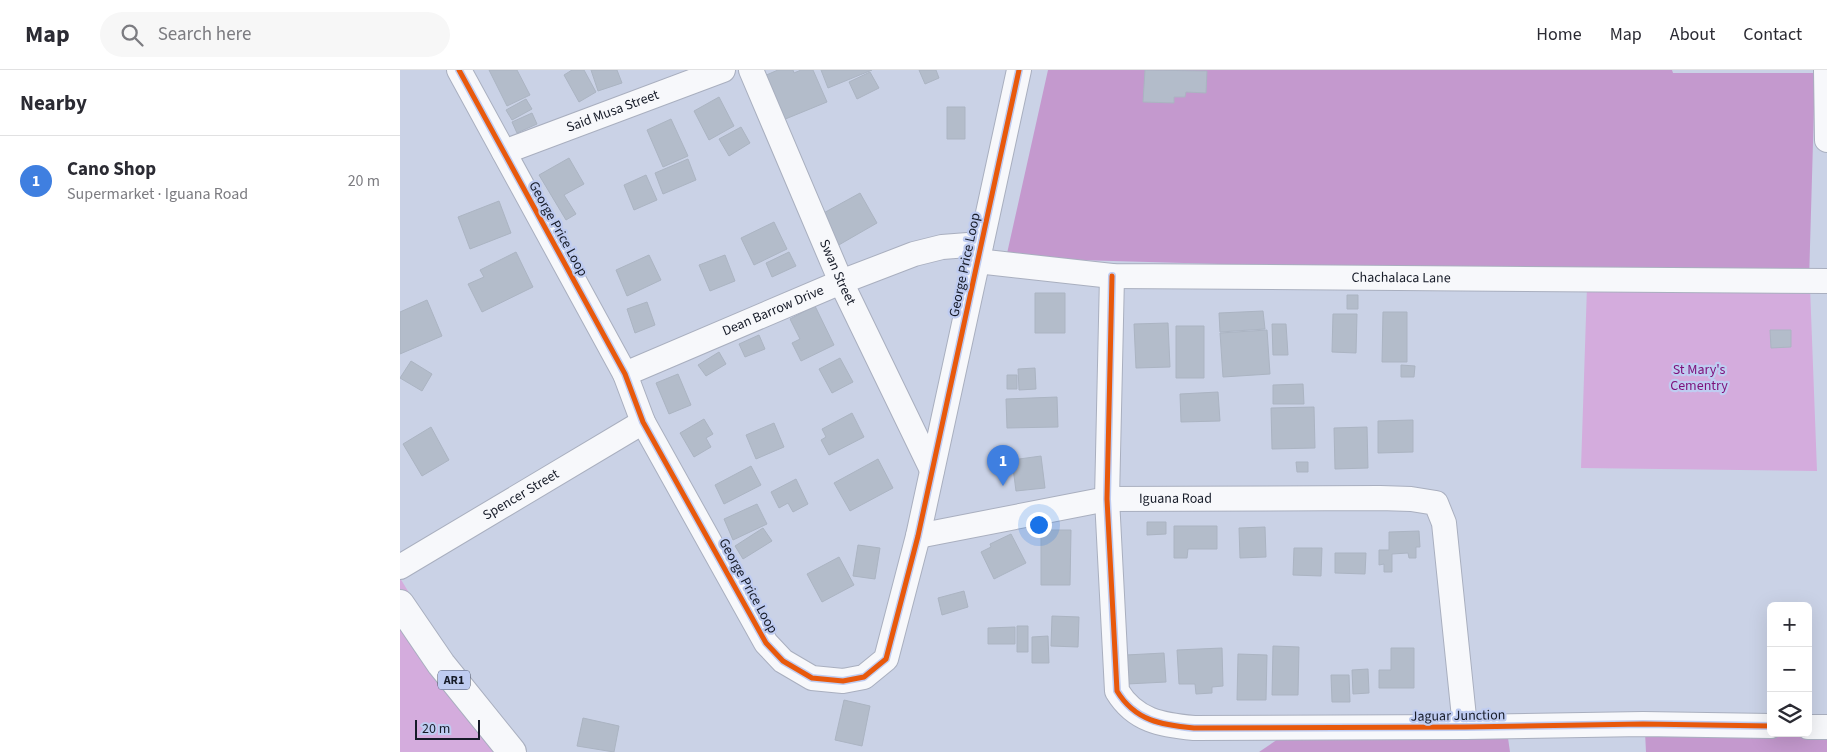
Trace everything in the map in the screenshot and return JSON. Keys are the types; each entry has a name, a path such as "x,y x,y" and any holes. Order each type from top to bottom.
{"highway":[{"name":"AR1","path":"400,604 441,664 512,752"}],"street":[{"name":"George Price Loop","path":"459,70 625,374 642,422 766,643 783,661 812,678 843,681 864,677 886,659 918,536 1019,70"},
{"name":"Said Musa Street","path":"504,152 723,70"},
{"name":"Swan Street","path":"751,70 840,282 932,470"},
{"path":"1826,70 1827,140"},
{"name":"Dean Barrow Drive","path":"625,374 840,282 914,254 942,247 979,252"},
{"name":"Chachalaca Lane","path":"979,252 1112,276 1827,281"},
{"path":"1107,499 1112,276"},
{"name":"Spencer Street","path":"400,567 642,422"},
{"name":"Iguana Road","path":"918,536 1107,499 1380,498 1411,499 1436,503 1444,523 1465,727"},
{"name":"Jaguar Junction","path":"1107,499 1117,691 1125,704 1146,719 1169,725 1194,728 1643,724 1767,726"},
{"path":"1812,727 1827,727"}],"green space":[{"name":"St Mary's Cementry","path":"1587,286 1810,287 1817,471 1581,468"},
{"path":"400,578 428,624 475,690 527,752 400,752"}],"shaded area":[{"path":"1048,70 1672,70 1673,73 1815,73 1809,281 1006,258"},
{"path":"1827,730 1827,752 1646,752 1645,732 1767,733 1767,737 1812,737 1812,732"},
{"path":"1507,731 1510,752 1259,752 1281,737"}],"building":[{"path":"489,70 517,70 530,95 507,106"},
{"path":"572,70 584,70 596,92 579,102 564,75"},
{"path":"591,70 617,70 622,83 598,91"},
{"path":"778,70 793,70 794,73 801,70 813,70 827,102 783,120 764,76"},
{"path":"821,70 872,70 828,88"},
{"path":"919,70 936,70 939,78 925,84"},
{"path":"1145,70 1207,71 1206,93 1186,92 1185,97 1174,97 1174,103 1143,102"},
{"path":"870,72 879,88 857,99 849,82"},
{"path":"719,97 734,126 709,140 694,111"},
{"path":"526,99 532,109 512,120 506,110"},
{"path":"947,107 965,107 965,139 947,139"},
{"path":"532,113 537,124 517,133 512,122"},
{"path":"671,119 688,156 663,167 647,130"},
{"path":"741,127 750,143 729,156 719,139"},
{"path":"569,158 584,184 564,195 576,214 566,220 539,175"},
{"path":"688,159 696,180 663,194 655,173"},
{"path":"646,175 657,200 634,210 624,185"},
{"path":"860,193 877,223 837,246 820,215"},
{"path":"499,201 511,233 470,249 458,217"},
{"path":"774,222 787,249 754,265 741,238"},
{"path":"516,252 533,287 482,312 468,284 484,277 480,270"},
{"path":"789,252 796,266 772,277 766,263"},
{"path":"649,255 661,280 627,296 616,270"},
{"path":"725,255 735,281 710,291 699,265"},
{"path":"1035,293 1065,293 1065,333 1035,333"},
{"path":"1347,295 1358,295 1358,309 1347,309"},
{"path":"427,300 442,336 400,354 400,312"},
{"path":"647,302 655,325 635,333 627,309"},
{"path":"815,306 834,345 801,361 792,343 800,339 790,319"},
{"path":"1263,311 1265,329 1220,332 1219,313"},
{"path":"1383,312 1407,312 1407,362 1382,362"},
{"path":"1333,314 1357,314 1356,353 1332,352"},
{"path":"1168,323 1170,367 1136,368 1134,324"},
{"path":"1272,324 1286,324 1288,355 1273,355"},
{"path":"1176,326 1204,326 1204,378 1176,378"},
{"path":"1267,330 1270,374 1223,377 1220,333"},
{"path":"1770,330 1791,330 1791,347 1771,348"},
{"path":"759,335 765,349 745,357 739,344"},
{"path":"719,352 726,364 706,376 698,365"},
{"path":"840,358 853,382 832,393 819,369"},
{"path":"411,361 432,374 422,391 400,378"},
{"path":"1401,365 1415,366 1414,377 1401,377"},
{"path":"1035,368 1036,389 1019,390 1018,369"},
{"path":"678,374 691,405 669,414 656,383"},
{"path":"1007,375 1017,375 1017,389 1007,389"},
{"path":"1303,384 1304,404 1273,404 1273,385"},
{"path":"1218,392 1220,421 1181,422 1180,394"},
{"path":"1057,397 1058,427 1007,428 1006,399"},
{"path":"1314,407 1315,448 1272,449 1271,408"},
{"path":"852,413 864,437 829,455 821,440 826,437 822,429"},
{"path":"704,419 713,434 706,438 711,447 694,457 680,433"},
{"path":"1413,420 1413,452 1378,453 1378,421"},
{"path":"774,423 784,447 756,459 746,435"},
{"path":"431,427 449,460 422,476 403,444"},
{"path":"1367,427 1368,468 1335,469 1334,428"},
{"path":"1041,456 1045,488 1016,491 1012,460"},
{"path":"878,459 893,488 850,511 834,483"},
{"path":"1296,462 1308,462 1308,472 1297,472"},
{"path":"751,466 761,485 724,504 715,485"},
{"path":"796,479 808,504 793,512 788,503 779,508 771,492"},
{"path":"757,504 767,524 733,540 724,519"},
{"path":"1147,522 1166,522 1166,534 1147,535"},
{"path":"1174,526 1217,526 1217,549 1188,549 1187,558 1174,558"},
{"path":"1265,527 1266,557 1240,558 1239,528"},
{"path":"763,528 772,541 743,559 735,546"},
{"path":"1041,530 1071,530 1070,585 1041,585"},
{"path":"1419,531 1420,547 1416,547 1416,558 1409,558 1408,553 1392,554 1392,572 1384,572 1384,564 1379,565 1379,550 1389,550 1389,532"},
{"path":"1011,534 1026,563 994,579 981,552 991,547 990,544"},
{"path":"858,545 880,548 875,579 853,576"},
{"path":"1294,548 1322,548 1321,576 1293,575"},
{"path":"1335,553 1366,553 1365,574 1335,573"},
{"path":"839,557 854,585 822,602 807,574"},
{"path":"964,591 968,607 942,615 938,598"},
{"path":"1052,616 1079,617 1078,647 1051,646"},
{"path":"1017,626 1028,626 1028,652 1017,652"},
{"path":"1015,627 1015,644 988,644 988,628"},
{"path":"1048,636 1049,663 1032,663 1032,637"},
{"path":"1273,646 1299,647 1298,695 1272,695"},
{"path":"1222,648 1223,686 1212,687 1212,693 1196,694 1195,684 1179,684 1177,650"},
{"path":"1391,648 1414,648 1414,688 1379,688 1379,670 1391,670"},
{"path":"1164,653 1166,682 1127,684 1126,655"},
{"path":"1238,654 1267,655 1266,700 1237,700"},
{"path":"1368,669 1369,693 1353,694 1352,670"},
{"path":"1331,675 1349,675 1350,702 1332,702"},
{"path":"844,700 870,706 862,746 835,740"},
{"path":"583,718 619,726 614,752 577,746"}],"cycle path":[{"path":"459,70 625,374 643,422 766,643 783,661 812,678 843,681 864,677 886,659 918,536 1019,70"},
{"path":"1112,276 1107,499 1117,691 1132,709 1150,720 1194,728 1643,724 1767,726"}],"place":[{"name":"Cano Shop","path":"1003,486"}]}
